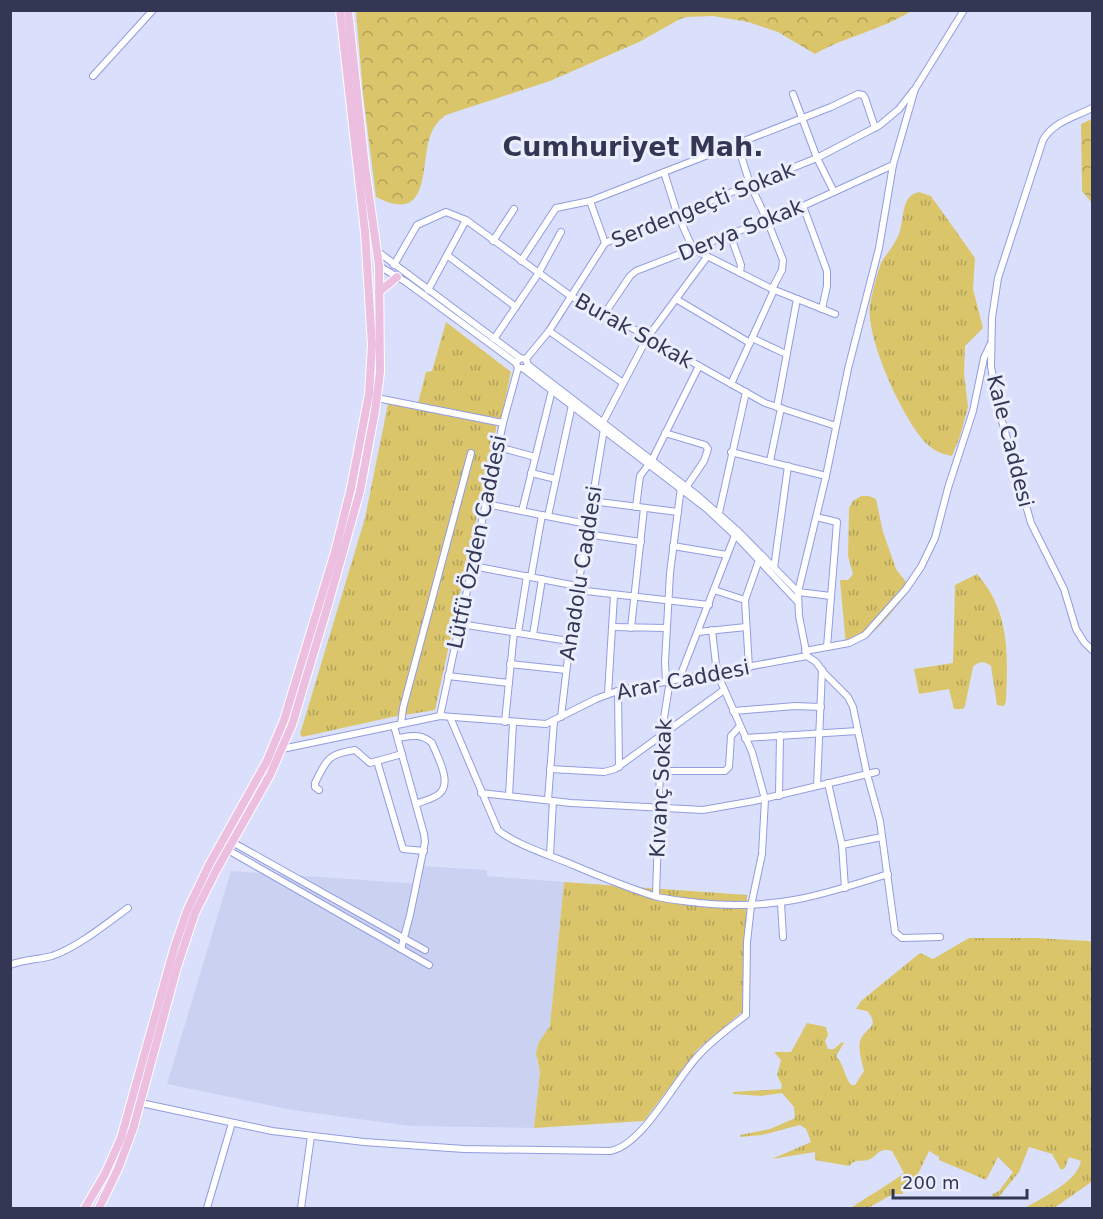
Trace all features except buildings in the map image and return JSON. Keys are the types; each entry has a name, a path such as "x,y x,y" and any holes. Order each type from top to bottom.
{"main road":[{"path":"87,1209 121,1138 182,923 201,882 267,761 284,720 314,623 351,488 367,408 372,355 367,252 340,10"},
{"path":"99,1209 124,1155 141,1103 186,938 201,900 270,776 282,749 309,669 360,491 380,372 379,292 377,251 365,167 348,10"},
{"path":"367,252 377,251"},
{"path":"367,266 378,266"},
{"path":"379,292 397,277"}],"street":[{"path":"93,76 153,10"},
{"path":"940,936 902,938 896,934 877,807 850,700 806,654 798,592 877,255 893,165 915,89 964,10"},
{"name":"Serdengeçti Sokak","path":"522,364 549,331 605,243 817,158 875,128 899,109 915,89"},
{"path":"793,94 817,158 834,192"},
{"path":"521,261 556,208 590,201 861,94 865,98 875,128"},
{"name":"Kale Caddesi","path":"1092,108 1057,125 1048,132 1043,140 998,278 993,304 990,345 995,395 1031,523 1064,589 1076,629 1092,650"},
{"path":"731,384 782,270 783,262 750,184 737,143"},
{"name":"Derya Sokak","path":"605,313 633,273 803,206 893,165"},
{"path":"664,172 677,213 693,249 773,290 835,314"},
{"path":"590,201 605,243"},
{"path":"803,206 827,271 827,286 822,309"},
{"path":"494,241 514,208"},
{"name":"Burak Sokak","path":"394,265 417,225 446,212 466,220 572,297 605,313 765,403 836,426"},
{"path":"428,290 466,220"},
{"path":"494,339 538,274 561,232"},
{"path":"730,234 741,265 740,273"},
{"path":"377,251 494,339 552,390 604,426"},
{"path":"447,255 516,307"},
{"name":"Anadolu Caddesi","path":"561,717 569,641 604,426 623,383 647,338 707,256"},
{"path":"378,266 522,364 719,513 798,592 831,596"},
{"path":"676,299 751,341 786,354"},
{"path":"770,461 786,354 797,299"},
{"path":"549,331 623,383"},
{"name":"Arar Caddesi","path":"282,749 440,716 541,724 554,721 618,691 668,680 749,668 853,642 868,633 906,589 926,560 935,538 948,488 971,419 982,364 990,345"},
{"name":"Lütfü Özden Caddesi","path":"440,716 503,423 522,364"},
{"path":"636,507 639,479 651,461 699,366"},
{"path":"522,511 552,390"},
{"path":"719,513 746,392"},
{"path":"377,398 503,423"},
{"path":"505,722 510,664 516,633 556,479 572,405"},
{"path":"665,433 708,447 706,457 684,487"},
{"path":"498,447 535,457"},
{"path":"731,452 826,476"},
{"path":"400,949 424,851 424,834 398,738 398,725 471,453"},
{"path":"774,568 788,466"},
{"path":"531,473 556,479"},
{"path":"684,487 735,535 798,601"},
{"name":"Kıvanç Sokak","path":"656,896 661,737 668,680 665,667 667,628 678,512 684,487"},
{"path":"591,501 678,512"},
{"path":"486,504 587,524"},
{"path":"631,628 644,508"},
{"path":"816,517 837,522 826,647"},
{"path":"586,534 640,542"},
{"path":"679,679 735,535"},
{"path":"674,546 727,555"},
{"path":"749,668 745,600 759,560"},
{"path":"472,566 614,595 708,605"},
{"path":"533,635 542,579"},
{"path":"714,590 745,600"},
{"path":"608,694 614,595"},
{"path":"460,624 569,641"},
{"path":"612,627 667,628"},
{"path":"698,632 746,627"},
{"path":"141,1103 272,1131 311,1136 439,1148 610,1151 620,1148 652,1117 696,1058 746,1015 746,959 751,906 762,854 765,799 756,764 717,673 712,630"},
{"path":"510,664 566,670"},
{"path":"817,786 822,670"},
{"path":"448,676 509,683"},
{"path":"550,769 604,772 618,768 724,690"},
{"path":"618,691 618,768"},
{"path":"733,711 795,706 821,707"},
{"path":"450,717 494,824 500,832 550,855 656,896 699,903 751,906 782,903 845,888 888,874"},
{"path":"550,855 550,769 554,721"},
{"path":"509,796 513,723"},
{"path":"660,771 725,771 729,767 731,736 740,726"},
{"path":"745,738 858,731"},
{"path":"779,796 780,735"},
{"path":"398,738 416,736 432,743 444,774 444,785 439,794 416,804"},
{"path":"319,790 315,787 315,783 326,761 332,756 355,750 368,762 402,754"},
{"path":"377,761 403,849 424,851"},
{"path":"481,793 551,801 703,810 779,796 876,772"},
{"path":"828,783 842,845 845,888"},
{"path":"842,845 882,837"},
{"path":"232,842 425,950"},
{"path":"228,850 429,965"},
{"path":"782,903 783,937"},
{"path":"10,965 62,952 128,908"},
{"path":"207,1209 232,1123"},
{"path":"301,1209 311,1136"}],"shaded area":[{"path":"423,866 487,870 487,876 564,882 550,1026 538,1046 537,1061 540,1072 534,1128 410,1126 292,1110 167,1084 231,871 421,884"}],"green space":[{"path":"356,10 911,11 900,18 815,54 778,32 748,22 713,16 680,19 639,42 550,81 446,115 437,123 431,134 420,187 415,197 407,203 394,204 376,197 363,94"},
{"path":"1092,119 1092,203 1082,191 1081,124"},
{"path":"919,192 931,196 975,258 973,289 983,328 965,346 964,373 968,407 952,456 938,452 930,446 908,418 888,378 870,319 870,305 882,261 899,234 906,203 913,194"},
{"path":"446,322 511,372 501,420 418,403 426,372 432,371"},
{"path":"388,404 497,424 435,710 302,737 300,734 365,518"},
{"path":"861,496 876,499 883,532 896,569 911,589 875,631 857,643 846,646 840,580 848,580 853,574 848,556 849,508 853,501"},
{"path":"977,574 996,603 1005,634 1006,701 1004,706 997,705 991,666 979,663 973,667 965,706 963,709 954,709 949,689 919,694 914,669 953,663 955,585"},
{"path":"564,882 747,895 742,1012 698,1049 644,1121 534,1128 540,1072 536,1053 539,1042 550,1026"},
{"path":"969,938 1035,938 1092,943 1092,1180 1090,1183 1054,1208 1025,1208 1066,1182 1078,1169 1081,1161 1069,1157 1065,1168 1061,1170 1052,1154 1029,1147 1019,1172 997,1199 991,1195 999,1191 1013,1172 998,1157 986,1180 939,1160 939,1157 929,1151 918,1174 903,1194 893,1194 868,1208 851,1208 904,1173 892,1151 880,1151 871,1159 856,1161 849,1166 815,1160 815,1152 772,1159 811,1142 806,1129 800,1125 762,1135 740,1137 740,1135 770,1129 795,1118 794,1107 782,1093 761,1096 733,1094 733,1092 781,1089 782,1085 777,1075 781,1060 774,1052 791,1052 807,1023 826,1027 828,1035 825,1041 828,1049 834,1049 842,1042 844,1043 836,1056 851,1085 855,1085 864,1071 860,1041 871,1028 873,1021 867,1011 856,1009 861,1001 920,953 933,959"}],"district":[{"name":"Cumhuriyet Mah.","path":"633,146"}]}
